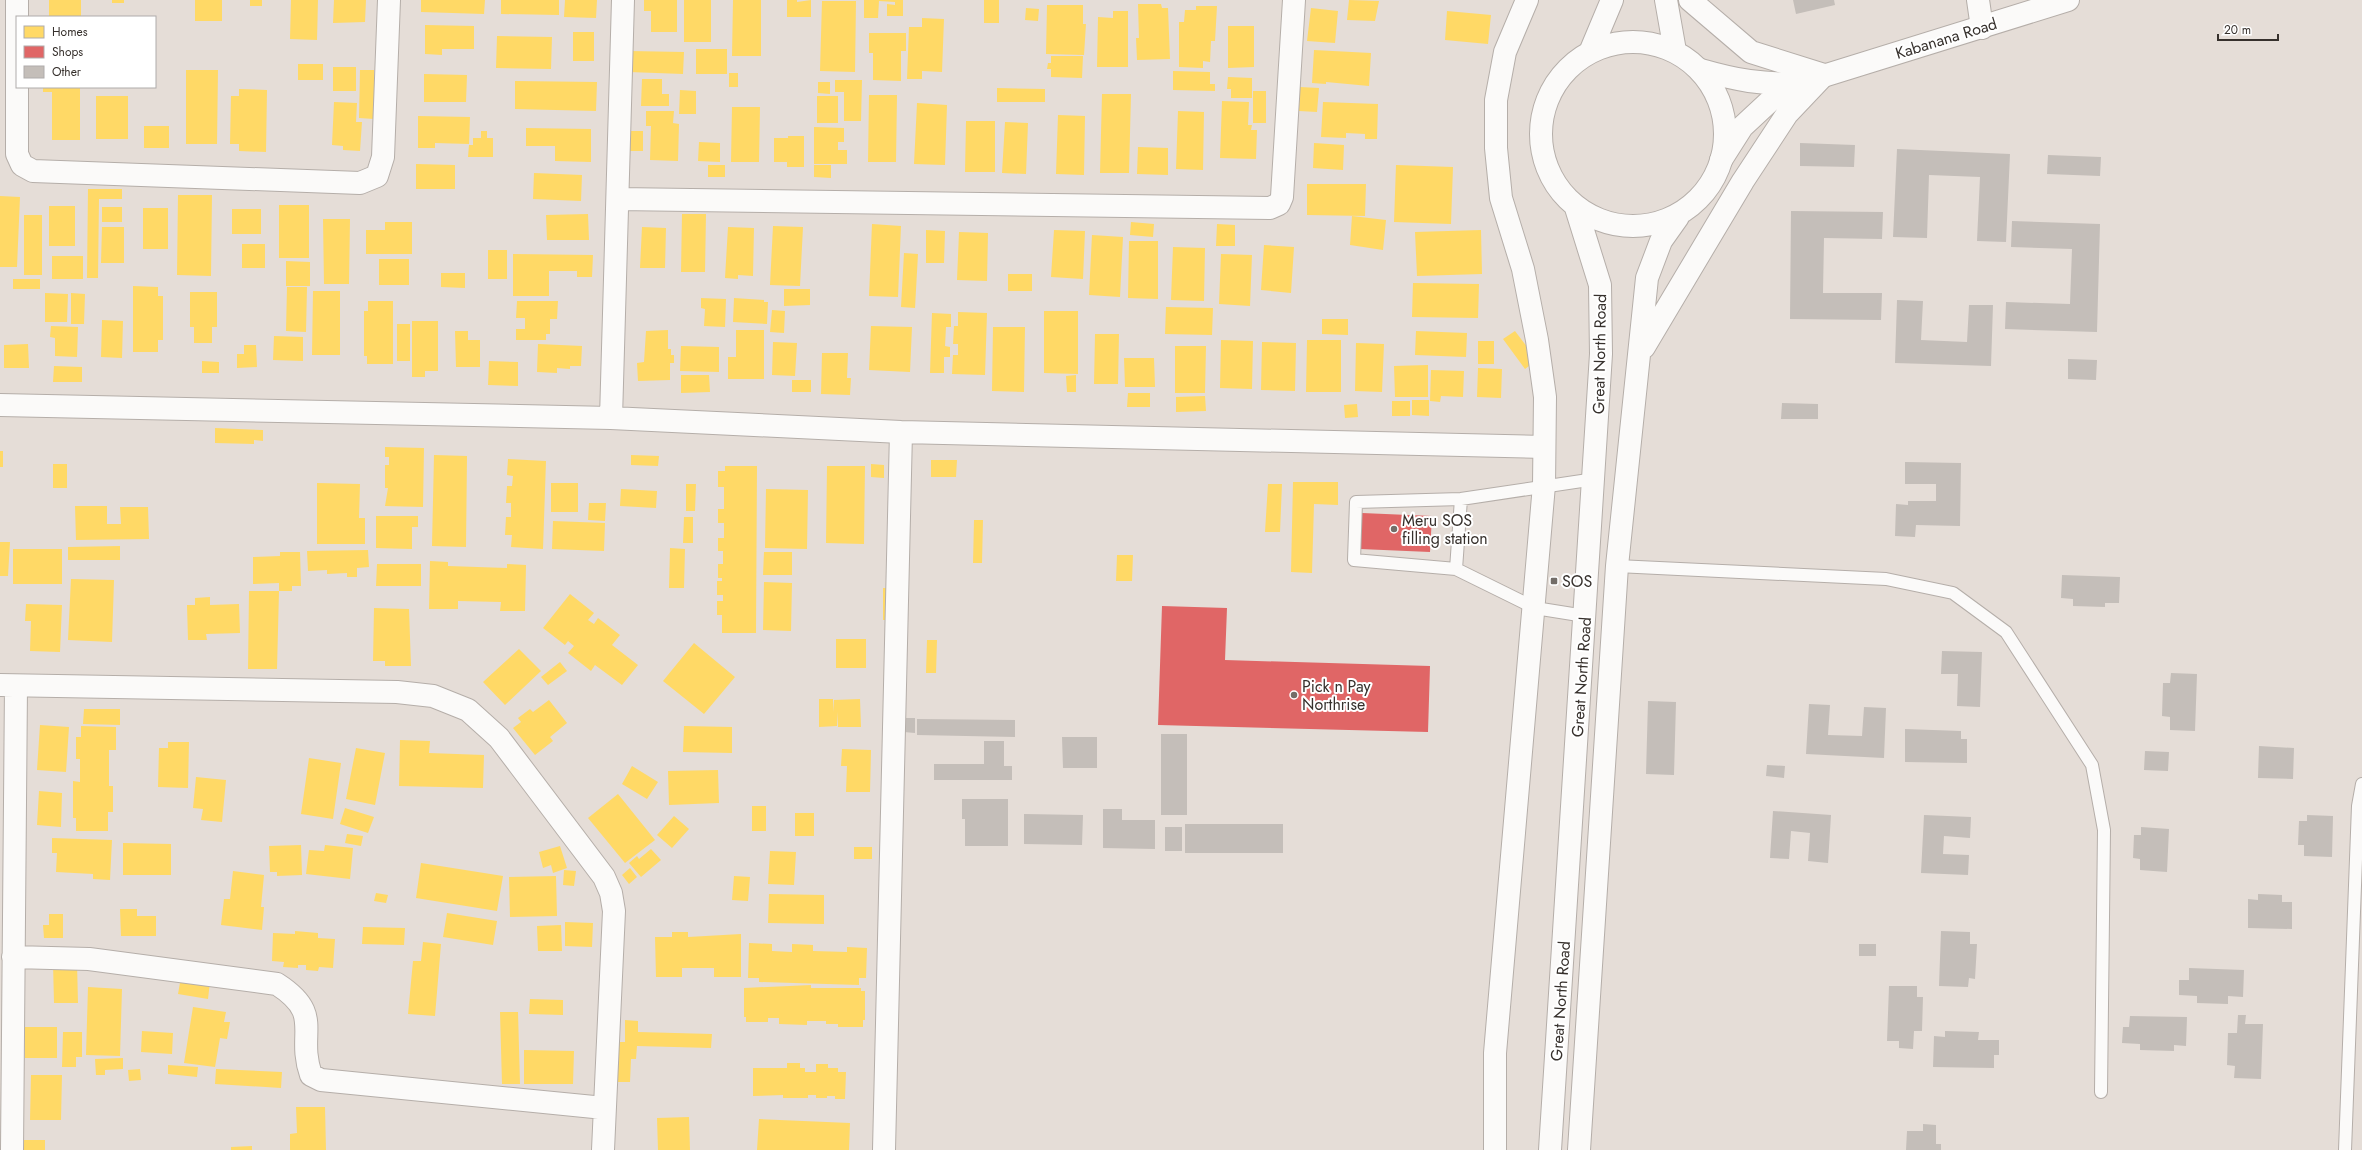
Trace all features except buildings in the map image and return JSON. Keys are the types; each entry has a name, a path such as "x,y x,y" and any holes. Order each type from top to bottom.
{"street":[{"path":"17,0 17,16"},
{"path":"17,88 17,154 22,165 33,171 360,183 377,176 383,157 389,0"},
{"path":"611,418 623,0"},
{"path":"618,200 1270,208 1279,204 1282,197 1294,0"},
{"path":"1495,1150 1495,1053 1518,769 1534,608 1544,485 1544,397 1537,340 1523,269 1501,198 1496,148 1496,100 1504,52 1527,0"},
{"path":"1591,50 1612,0"},
{"path":"1666,0 1675,51"},
{"path":"1690,0 1751,52 1824,75"},
{"path":"1978,0 1982,28"},
{"name":"Kabanana Road","path":"1824,75 1982,28 2068,0"},
{"path":"1804,82 1769,84 1735,80 1701,70 1675,51 1651,42 1614,42 1591,50 1578,58 1560,79 1547,104 1543,126 1543,147 1551,174 1558,187 1576,208 1603,223 1626,228 1649,227 1678,217 1696,201 1712,183 1721,160 1742,127 1770,101 1804,82 1824,75"},
{"path":"1701,70 1718,97 1722,112 1725,130 1721,160"},
{"path":"1640,354 1681,282 1743,180 1787,114 1824,75"},
{"name":"Great North Road","path":"1550,1150 1595,479 1601,354 1600,285 1576,208"},
{"name":"Great North Road","path":"1579,1150 1617,566 1647,278 1661,241 1678,217"},
{"path":"0,405 611,418 901,432 1544,447"},
{"path":"884,1150 901,432"},
{"path":"12,1150 14,957 8,686 390,692 434,696 468,710 499,738 604,877 611,893 614,911 603,1150"},
{"path":"14,957 89,958 277,984 294,995 303,1007 306,1019 305,1060 311,1075 321,1080 604,1108"}],"lane":[{"path":"1585,616 1534,608 1456,569 1354,560 1356,502 1461,499 1544,485 1595,479"},
{"path":"1456,569 1461,499"},
{"path":"1617,566 1886,579 1953,593 2006,632 2092,765 2104,830 2101,1092"},
{"path":"2345,1150 2358,806 2362,784"}],"place":[{"name":"Meru SOS filling station","path":"1394,529"},
{"name":"SOS","path":"1554,581"},
{"name":"Pick n Pay Northrise","path":"1294,695"}]}
